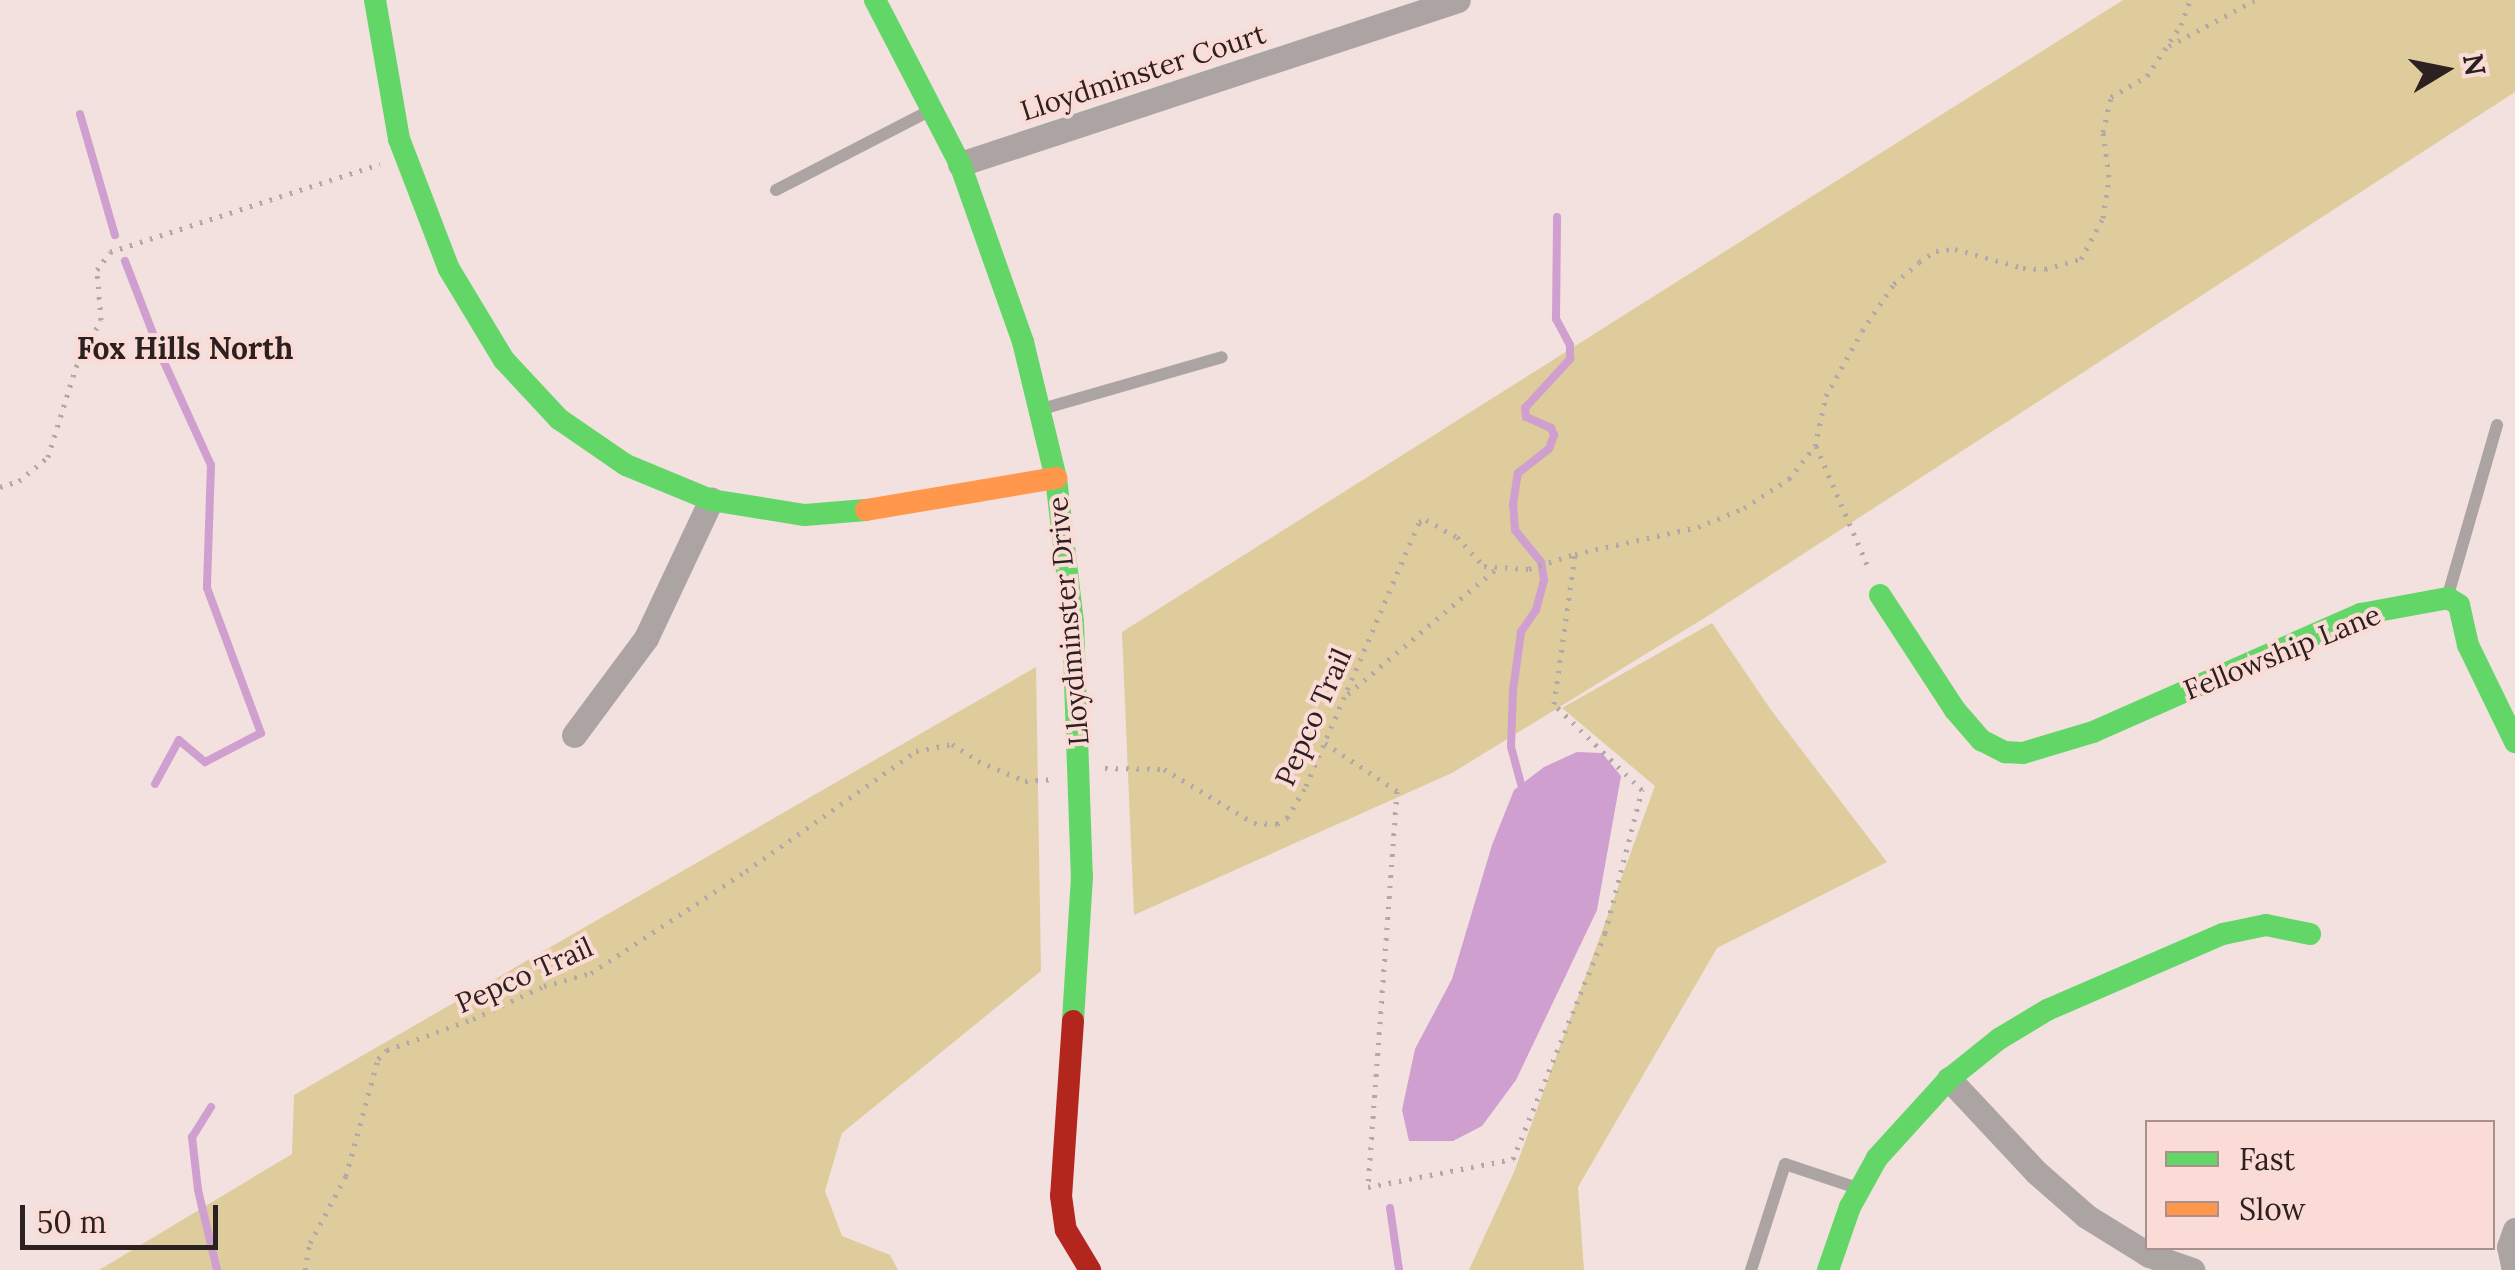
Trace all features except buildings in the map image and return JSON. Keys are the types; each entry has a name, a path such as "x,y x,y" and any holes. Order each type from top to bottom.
{"street":[{"path":"375,0 399,139 449,269 504,360 558,419 626,465 712,500 805,515 895,507 1056,478"},
{"name":"Lloydminster Drive","path":"875,0 960,164 1023,342 1056,478 1073,623 1082,876 1061,1196 1066,1230 1090,1270"},
{"name":"Lloydminster Court","path":"960,164 1458,0"},
{"path":"574,734 646,638 712,500"},
{"name":"Fellowship Lane","path":"1880,595 1954,710 1981,740 2004,752 2024,754 2093,732 2361,614 2448,598"},
{"path":"2448,598 2459,605 2468,645 2515,742"},
{"path":"1828,1270 1860,1189 1877,1158 1949,1079 1999,1039 2047,1010 2222,934 2266,925 2310,934"},
{"path":"1949,1079 2036,1172 2086,1216 2149,1255 2192,1270"},
{"path":"2514,1270 2509,1247 2515,1230"}],"lane":[{"path":"776,190 932,110"},
{"path":"1039,410 1222,357"},
{"path":"2448,598 2496,425"},
{"path":"1751,1270 1785,1164 1860,1189"}],"path":[{"path":"1345,696 1498,567 1529,569 1575,554 1698,527 1744,508 1789,479 1816,446 1826,396 1862,331 1894,284 1936,251 1955,249 2023,268 2045,269 2081,260 2103,218 2109,177 2103,132 2112,97 2147,76 2168,46 2190,0"},
{"path":"2168,46 2255,0"},
{"path":"0,487 20,482 48,457 76,367 101,320 97,270 110,252 390,162"},
{"path":"1816,446 1880,595"},
{"name":"Pepco Trail","path":"305,1270 310,1243 346,1176 378,1060 387,1050 473,1020 544,986 590,972 746,871 916,750 952,744 978,761 1026,781 1040,782 1080,769 1164,768 1187,779 1227,808 1268,825 1287,818 1325,743 1419,522 1426,520 1457,537 1484,566 1498,567"},
{"path":"1325,743 1397,791 1368,1187 1513,1159 1606,933 1642,790 1554,704 1575,554"}],"shaded area":[{"path":"2123,0 2515,0 2515,92 1706,617 1452,773 1134,915 1122,632"},
{"path":"1712,623 1771,710 1887,862 1717,948 1578,1187 1584,1270 1469,1270 1514,1172 1655,786 1562,708"},
{"path":"1036,667 1041,971 842,1133 825,1191 842,1236 890,1255 898,1270 99,1270 292,1154 294,1095"},
{"path":"1577,752 1602,753 1621,776 1597,910 1516,1080 1482,1126 1453,1141 1409,1141 1402,1110 1415,1049 1452,979 1492,845 1514,790 1544,767"}],"waterway":[{"path":"80,114 115,235"},
{"path":"1521,784 1511,747 1513,690 1521,632 1536,610 1544,580 1541,562 1515,530 1513,504 1518,473 1549,449 1554,435 1551,428 1526,417 1525,408 1570,359 1570,345 1556,319 1557,217"},
{"path":"125,261 164,362 211,465 207,588 261,733 205,762 179,740 155,784"},
{"path":"211,1107 192,1137 198,1190 217,1270"},
{"path":"1390,1208 1399,1270"}],"traffic: fast":[{"path":"375,0 399,139 449,269 504,360 559,419 626,465 711,500 805,515 866,510"},
{"path":"875,0 960,164 1023,342 1056,478 1073,623 1082,877 1073,1021"},
{"path":"1880,595 1955,710 1981,740 2005,752 2023,753 2093,732 2361,614 2448,598 2459,605 2468,645 2515,742"},
{"path":"1828,1270 1850,1207 1877,1158 1949,1079 1999,1039 2047,1010 2223,934 2266,925 2310,934"}],"traffic: slow":[{"path":"866,510 1056,478"}],"traffic: jam":[{"path":"1073,1021 1061,1196 1066,1230 1090,1270"}],"district":[{"name":"Fox Hills North","path":"185,348"}]}
